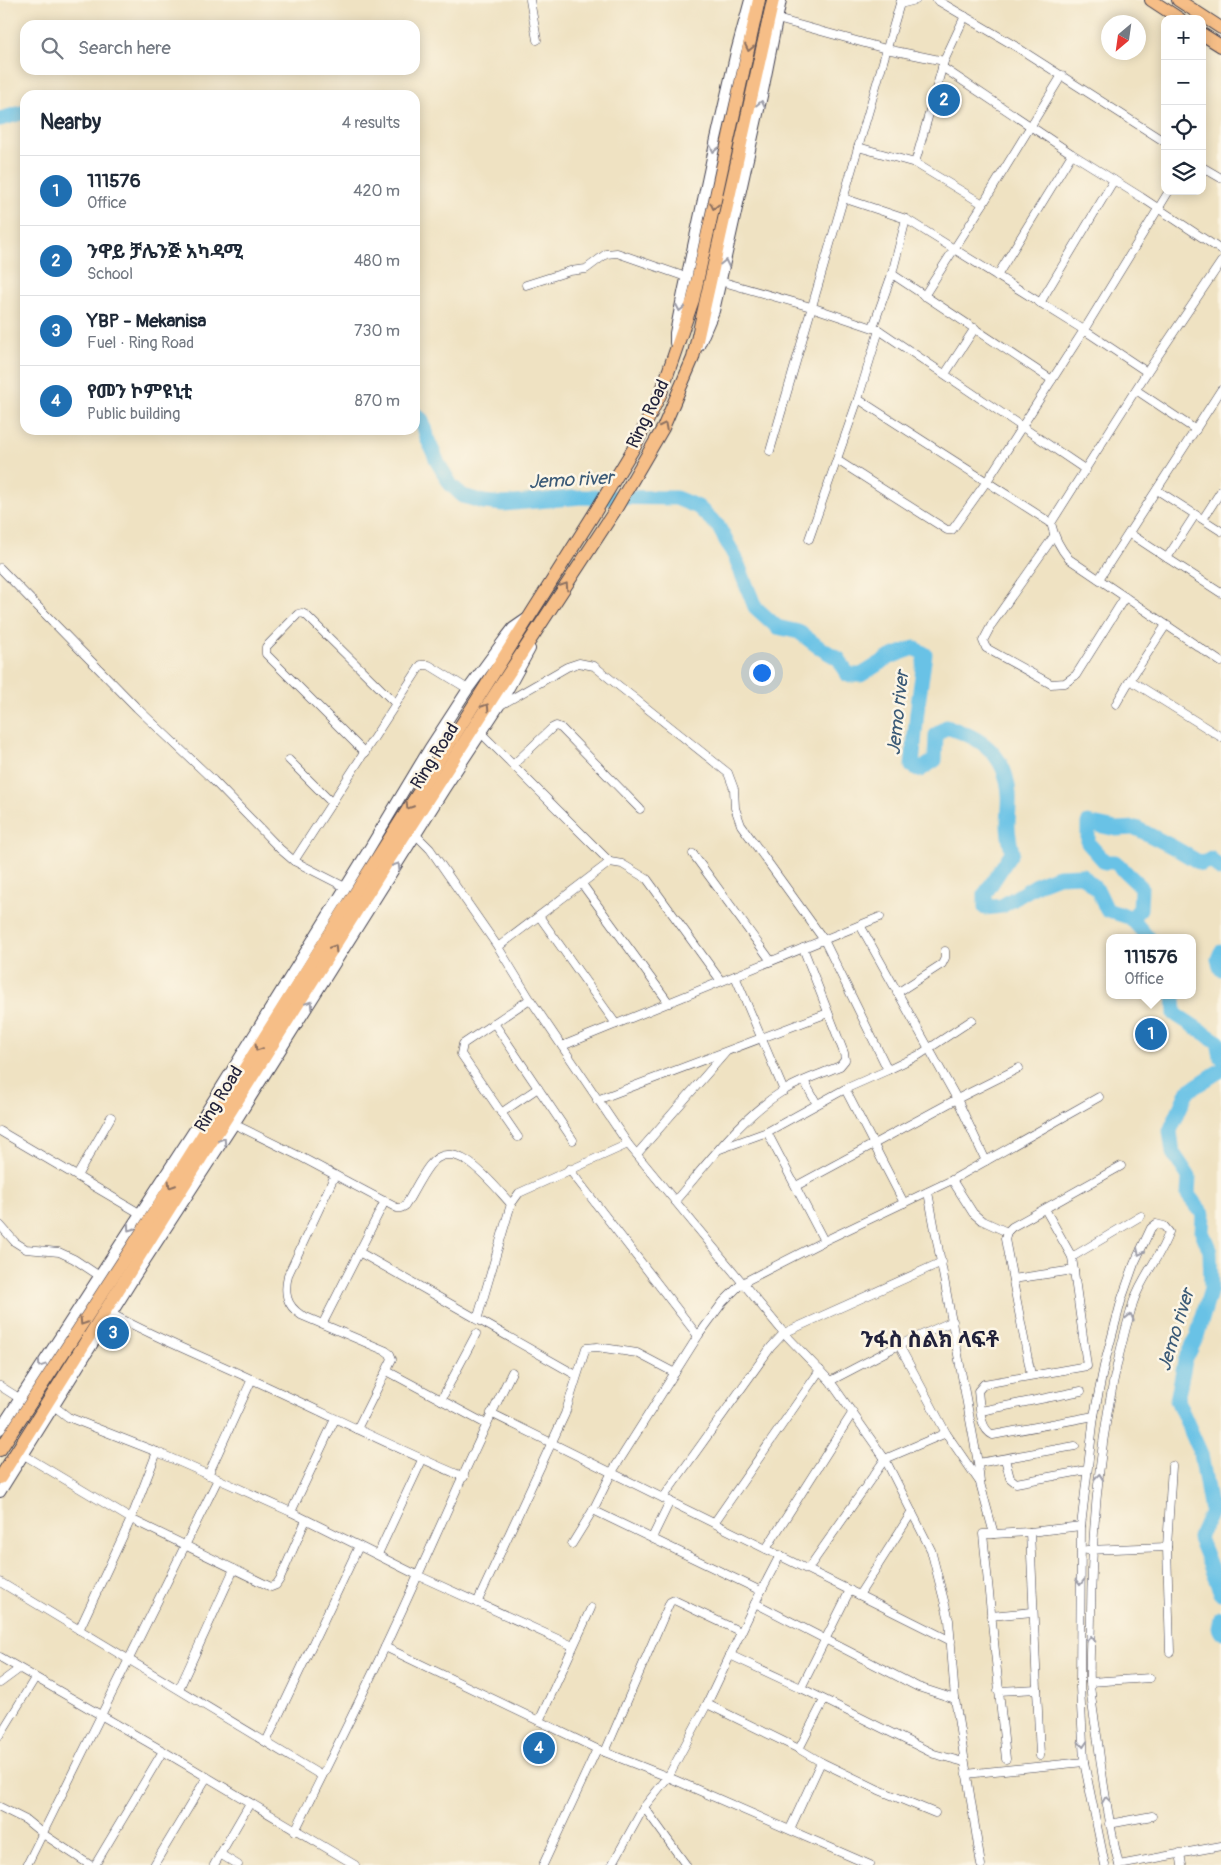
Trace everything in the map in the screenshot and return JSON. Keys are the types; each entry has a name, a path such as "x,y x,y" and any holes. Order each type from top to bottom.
{"main road":[{"name":"Ring Road","path":"0,1478 403,826 529,617 594,514 652,413 675,357 694,300 759,0"},
{"name":"Ring Road","path":"0,1450 403,826 539,627 614,512 663,428 693,358 773,0"},
{"path":"1151,0 1174,15"},
{"path":"1178,0 1221,28"},
{"path":"1206,37 1221,46"}],"street":[{"path":"530,0 537,40"},
{"path":"675,357 675,333 686,277 726,92 750,0"},
{"path":"693,358 714,310 762,96 781,0"},
{"path":"770,450 900,2 916,0"},
{"path":"937,0 1062,75 1161,139"},
{"path":"915,163 943,64 964,16"},
{"path":"777,19 943,64 1030,126 1221,250"},
{"path":"924,296 1062,75"},
{"path":"858,147 915,163 983,204"},
{"path":"997,276 1072,154"},
{"path":"1206,169 1221,178"},
{"path":"1040,303 1114,180"},
{"path":"837,460 947,530 952,530 986,482 1052,380 1166,195"},
{"path":"843,198 906,219 1084,330 1147,372"},
{"path":"809,539 858,399 906,219"},
{"path":"526,285 570,271 586,269 606,254 617,253 686,277"},
{"path":"1051,523 1147,372 1221,262"},
{"path":"892,274 1052,380"},
{"path":"720,281 811,307 876,329 1086,470"},
{"path":"945,374 975,328"},
{"path":"1136,390 1196,430"},
{"path":"1099,579 1221,390"},
{"path":"858,399 1051,523 1054,536 1069,559 1221,662"},
{"path":"1157,490 1220,530"},
{"path":"1167,558 1221,491"},
{"path":"1129,533 1221,593"},
{"path":"1054,536 992,624 983,641 986,648 1051,684 1065,683 1076,675 1124,597"},
{"path":"0,568 280,849 294,861 345,887"},
{"path":"365,752 266,654 266,647 298,614 302,613 396,704"},
{"path":"0,1492 234,1124 403,826 429,749 468,689 509,632 529,617"},
{"path":"1116,704 1166,625"},
{"path":"0,1429 98,1275 141,1214 345,887 403,826 481,733 499,706 532,645 539,627"},
{"path":"499,706 567,666 579,663 594,666 728,773 734,789 735,808 741,825 824,940 888,1070"},
{"path":"294,861 421,665 429,665 468,689"},
{"path":"1130,680 1221,737"},
{"path":"514,764 556,726 561,728 640,809"},
{"path":"481,733 610,862 622,864 646,879 721,982"},
{"path":"289,760 332,803"},
{"path":"403,826 430,849 498,947 530,999 628,1144 784,1333 830,1381 885,1459 931,1550 949,1620 955,1699 981,1865"},
{"path":"693,854 771,961"},
{"path":"498,947 610,862"},
{"path":"582,884 669,1002"},
{"path":"539,916 616,1024"},
{"path":"562,1046 880,917"},
{"path":"860,925 957,1099 986,1161"},
{"path":"675,1201 740,1126 764,1105 784,1091 840,1066 844,1060 844,1053 803,948"},
{"path":"897,993 942,964 945,958 945,951"},
{"path":"735,976 784,1091"},
{"path":"518,1137 461,1050 463,1044 530,999"},
{"path":"597,1100 828,1012"},
{"path":"720,1150 766,1132 845,1089 914,1058 972,1020"},
{"path":"494,1024 573,1140"},
{"path":"637,1154 728,1050"},
{"path":"796,1186 957,1099 1019,1068"},
{"path":"804,1081 817,1104"},
{"path":"501,1113 538,1088"},
{"path":"845,1089 904,1203"},
{"path":"572,1544 593,1510 612,1472 698,1336 723,1302 742,1283 824,1241 952,1180 1099,1097"},
{"path":"77,1176 112,1117"},
{"path":"234,1124 336,1175 396,1208 405,1206 430,1165 438,1157 445,1155 452,1155 470,1162 511,1204"},
{"path":"766,1132 824,1241"},
{"path":"1,1133 141,1214"},
{"path":"477,1320 511,1204 520,1193 628,1144"},
{"path":"1031,1374 1006,1239 1007,1232 1012,1227 1121,1166"},
{"path":"569,1170 698,1336"},
{"path":"336,1175 288,1275 286,1285 288,1303 294,1310 390,1354 392,1359 387,1371 357,1429"},
{"path":"952,1180 973,1213 981,1220 1007,1232"},
{"path":"928,1192 953,1321 980,1483 994,1534"},
{"path":"323,1323 385,1201"},
{"path":"1045,1209 1072,1257 1087,1366 1031,1374 984,1384 978,1391 984,1428 993,1435 1094,1416"},
{"path":"1072,1257 1140,1216"},
{"path":"1105,1865 1084,1762 1080,1687 1081,1526 1094,1416 1104,1366 1122,1298 1134,1264 1151,1228 1156,1224 1164,1226 1169,1232 1166,1244 1147,1272 1134,1301 1117,1369 1099,1472 1092,1550 1090,1682 1109,1824 1119,1865 1221,1846"},
{"path":"0,1225 15,1242 26,1249 59,1252 74,1258 98,1275"},
{"path":"359,1252 576,1375"},
{"path":"652,1538 667,1500 771,1347 784,1333 942,1262"},
{"path":"1013,1280 1074,1270"},
{"path":"112,1314 140,1329 252,1379 422,1460 464,1477"},
{"path":"830,1381 899,1345 953,1321"},
{"path":"441,1400 476,1334"},
{"path":"899,1345 946,1434 980,1483"},
{"path":"477,1603 565,1414 584,1352 589,1346 637,1353 675,1373"},
{"path":"714,1523 820,1370"},
{"path":"387,1371 486,1424"},
{"path":"296,1831 385,1647 464,1477 491,1413 512,1372"},
{"path":"208,1475 252,1379"},
{"path":"0,1386 18,1398"},
{"path":"981,1410 1081,1391"},
{"path":"54,1406 68,1417 157,1452 291,1512 417,1575 573,1646"},
{"path":"766,1549 853,1412"},
{"path":"491,1413 951,1641"},
{"path":"291,1512 334,1418"},
{"path":"808,1569 885,1459 946,1434"},
{"path":"978,1463 1075,1446"},
{"path":"79,1630 131,1519 157,1452"},
{"path":"24,1455 131,1519 271,1587 276,1585 306,1520"},
{"path":"1005,1459 1010,1478 1016,1483 1087,1470"},
{"path":"378,1554 422,1460"},
{"path":"1170,1652 1168,1547 1172,1466"},
{"path":"27,1865 218,1479"},
{"path":"593,1510 761,1590"},
{"path":"859,1596 912,1512"},
{"path":"1006,1759 983,1534 1030,1532 1081,1526"},
{"path":"1030,1532 1032,1612 1040,1756"},
{"path":"266,1742 359,1546"},
{"path":"1080,1550 1168,1547"},
{"path":"612,1865 644,1807 668,1777 707,1704 754,1604 780,1556"},
{"path":"179,1689 234,1569"},
{"path":"0,1582 322,1776"},
{"path":"801,1688 850,1590"},
{"path":"605,1752 670,1602 674,1600 741,1632"},
{"path":"754,1604 918,1686 955,1699"},
{"path":"539,1721 591,1608"},
{"path":"992,1616 1032,1612"},
{"path":"385,1647 596,1749 668,1777 870,1865"},
{"path":"730,1655 934,1754 964,1762"},
{"path":"0,1657 355,1865"},
{"path":"0,1683 20,1669"},
{"path":"0,1735 35,1678"},
{"path":"1090,1682 1150,1678"},
{"path":"998,1691 1037,1689"},
{"path":"799,1749 824,1700"},
{"path":"707,1704 879,1790 935,1813"},
{"path":"544,1865 596,1749"},
{"path":"95,1865 163,1751"},
{"path":"790,1829 821,1762"},
{"path":"966,1774 1084,1762"},
{"path":"154,1865 207,1777"},
{"path":"214,1865 250,1803"},
{"path":"0,1807 26,1820 43,1834 90,1865"},
{"path":"644,1807 682,1863"},
{"path":"1109,1824 1152,1816"},
{"path":"1180,1853 1182,1865"},
{"path":"220,1854 238,1865"}],"waterway":[{"name":"Jemo river","path":"0,119 20,113"},
{"name":"Jemo river","path":"420,418 438,463 451,485 463,496 484,502 503,504 582,497 676,498 698,507 718,526 735,557 755,607 777,627 799,632 820,648 839,659 848,675 861,675 890,657 914,648 925,654 912,766 920,770 935,760 936,735 946,727 971,736 981,742 997,758 1007,780 1009,798 1008,828 1012,852 985,894 985,908 1002,906 1040,883 1058,876 1082,875 1098,891 1107,910 1131,918 1145,934"},
{"path":"1131,918 1140,909 1141,887 1115,862 1105,862 1088,843 1088,823 1116,829 1136,828 1202,864 1211,859 1221,870"},
{"path":"1221,952 1218,959 1221,969"},
{"name":"Jemo river","path":"1174,999 1175,1014 1218,1042 1221,1057"},
{"name":"Jemo river","path":"1221,1070 1187,1092 1170,1131 1173,1153 1189,1177 1188,1195 1203,1214 1202,1232 1210,1251 1211,1289 1197,1336 1185,1361 1177,1400 1201,1454 1211,1512 1199,1538 1221,1593"},
{"name":"Jemo river","path":"1221,1618 1219,1628 1221,1632"}],"place":[{"name":"ንዋይ ቻሌንጅ አካዳሚ","path":"944,100"},
{"name":"111576","path":"1151,1034"},
{"name":"YBP - Mekanisa","path":"113,1333"},
{"name":"የመን ኮምዩኒቲ","path":"539,1748"}],"district":[{"name":"ንፋስ ስልክ ላፍቶ","path":"930,1340"}]}
